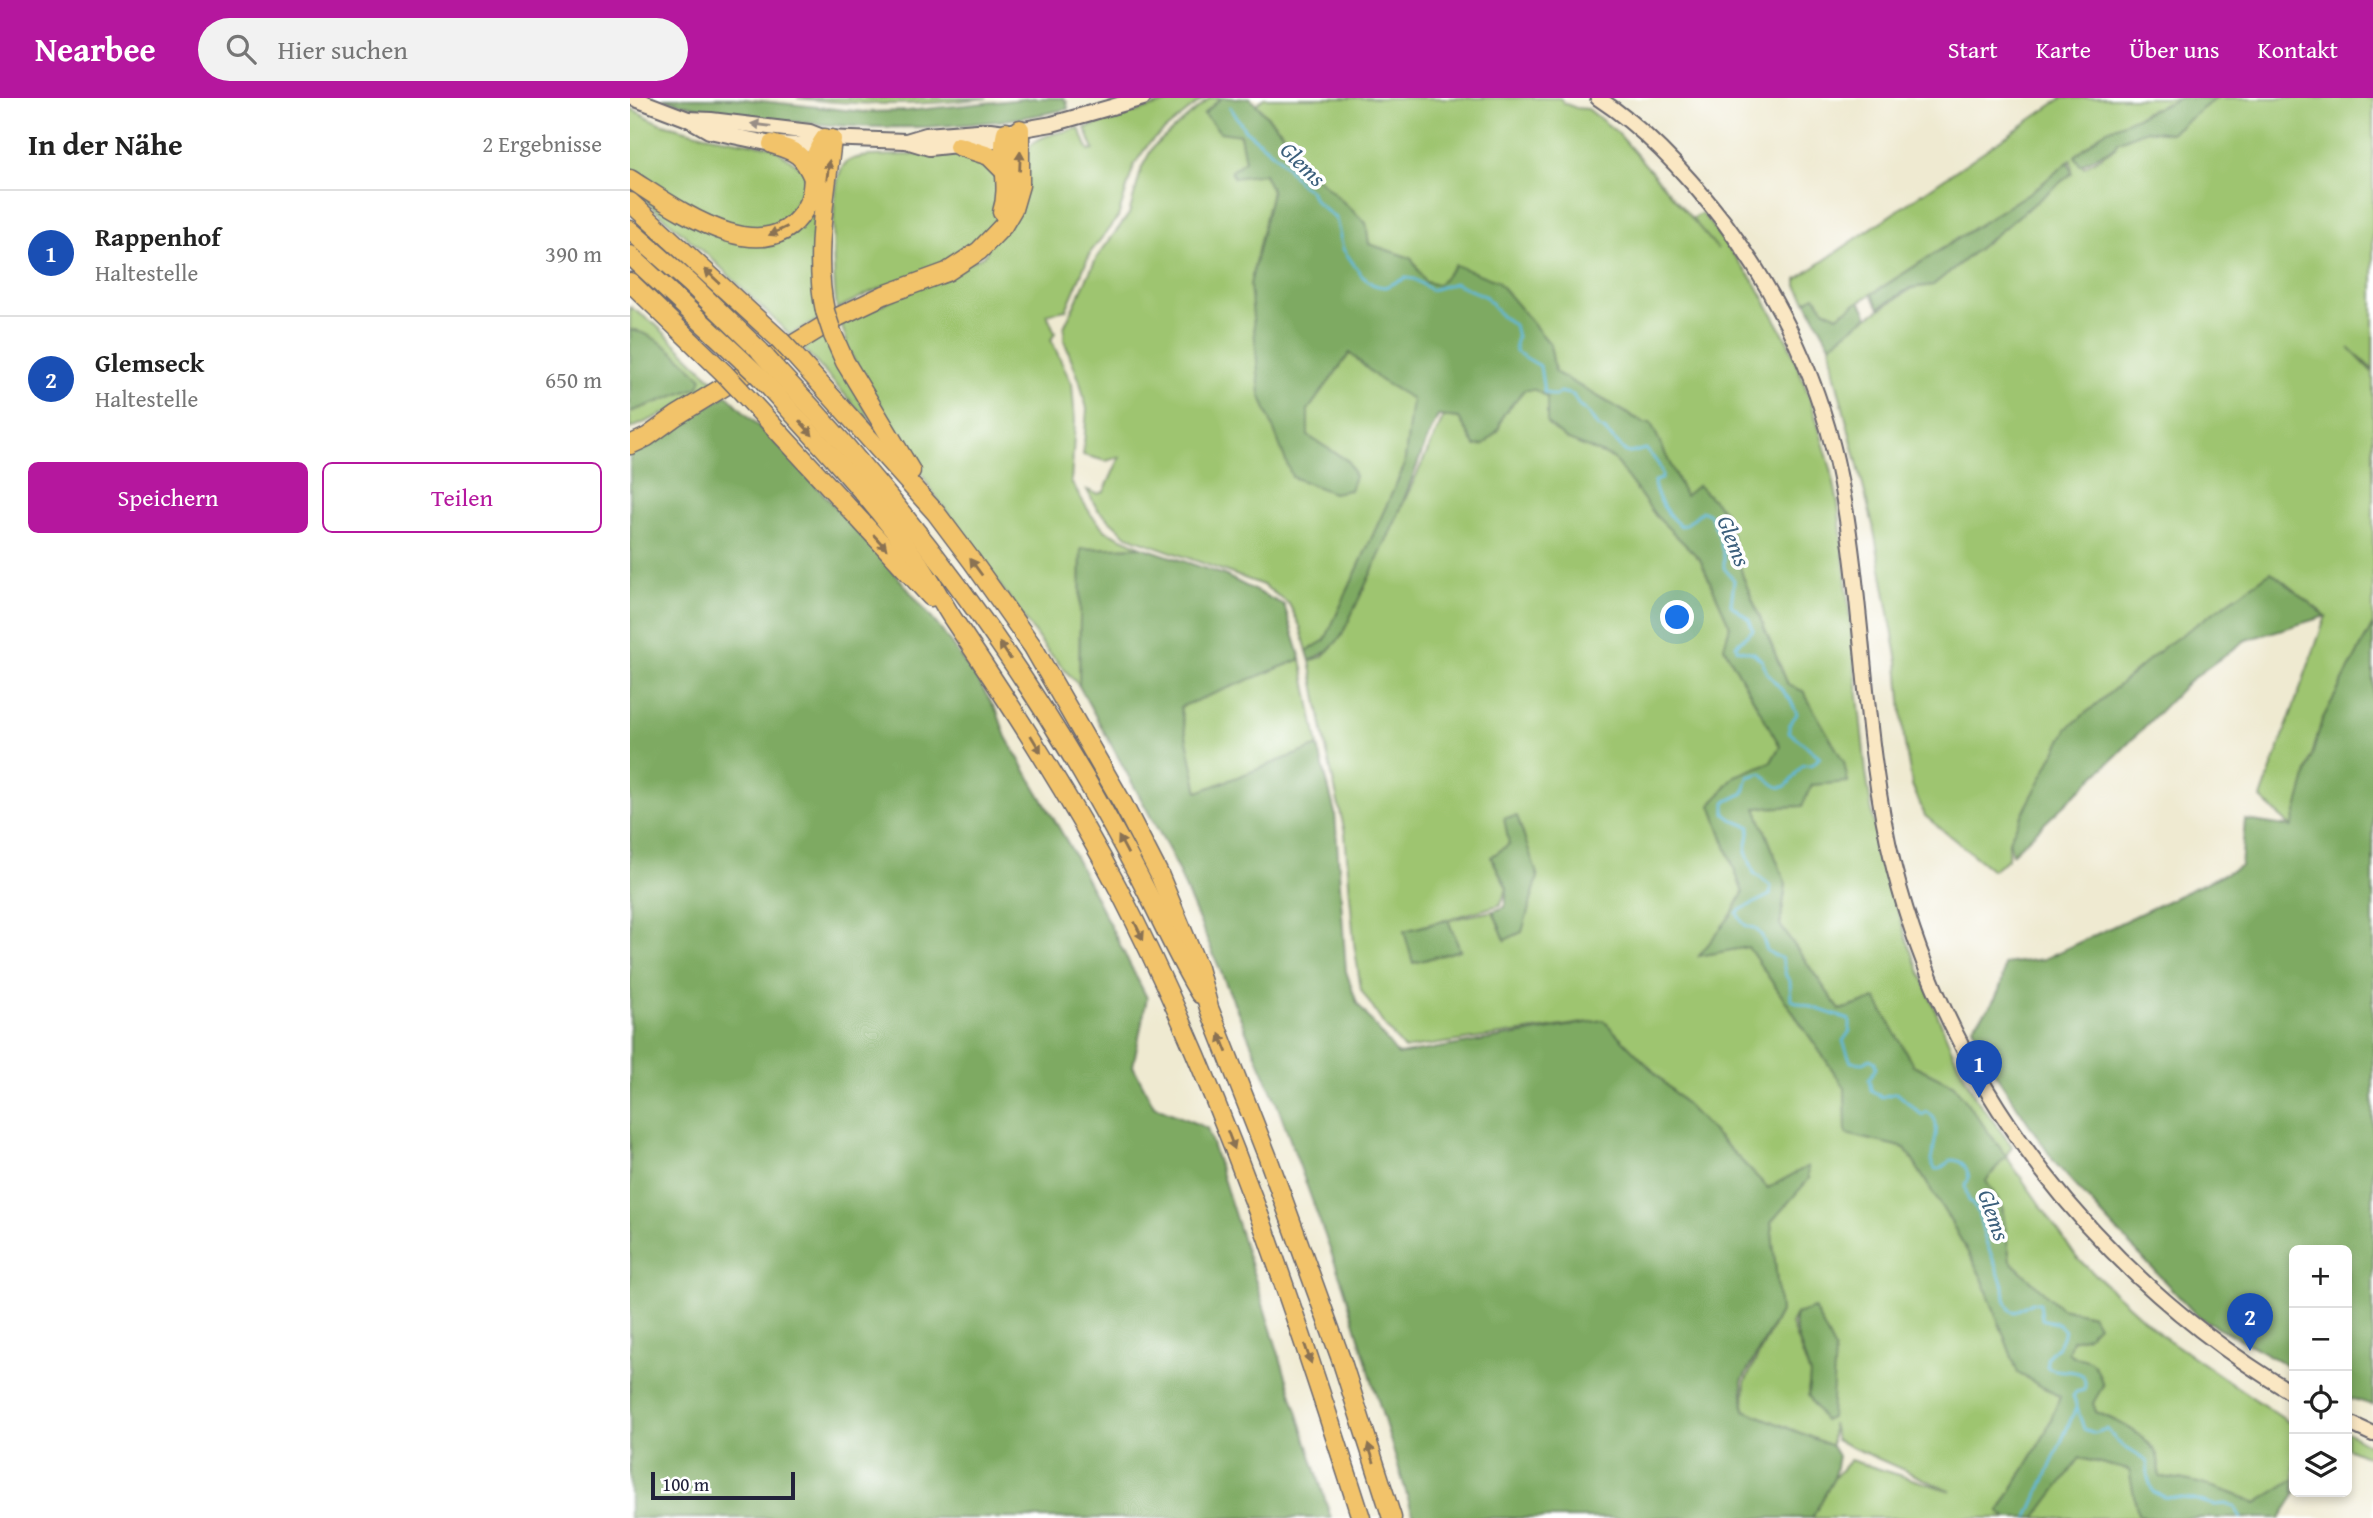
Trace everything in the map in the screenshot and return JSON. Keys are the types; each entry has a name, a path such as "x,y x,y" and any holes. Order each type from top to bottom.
{"highway":[{"path":"994,235 1006,197 1003,151 1013,130"},
{"path":"630,445 861,304 959,266 979,251 1010,216 1018,193 1013,130"},
{"path":"630,179 731,235 751,238 773,234 791,224 806,208 813,177 814,154 828,138"},
{"path":"828,138 820,273 825,311 833,335 845,362 936,513 1033,647 1099,758 1170,899 1299,1240 1392,1518"},
{"path":"772,144 798,153 813,177"},
{"path":"958,146 984,153 996,161 1005,172"},
{"path":"630,202 796,356 936,513"},
{"path":"630,230 760,351 767,373 919,564 1060,783 1114,882 1162,979 1217,1105 1310,1360 1361,1518"},
{"path":"630,255 743,361 767,373 817,413 918,532 1009,656 1093,791 1140,877 1186,972 1209,1008"},
{"path":"630,282 740,390 955,622"},
{"path":"630,301 675,325"},
{"path":"630,433 676,416"}],"main road":[{"path":"633,98 688,119 709,131 772,144 815,144 828,138"},
{"path":"906,141 937,134 1013,130 1052,124 1143,98"},
{"path":"1598,98 1648,137 1714,209 1749,256 1783,316 1811,378 1840,477 1851,546 1868,716 1883,817 1895,870 1915,936 1955,1032 2007,1121 2048,1179 2091,1230 2166,1303 2218,1344 2289,1391"},
{"path":"688,119 810,132 828,138 906,141 929,148 995,141 1013,130"},
{"path":"2352,1424 2373,1434"}],"green space":[{"path":"663,98 734,98 864,112 907,111 1033,98 1063,98 1068,109 992,122 954,125 839,126 737,115"},
{"path":"797,98 987,98 892,104"},
{"path":"1167,98 1204,98 1149,143 1134,165 1118,217 1090,253 1066,310 1047,314 1055,333 1051,340 1072,384 1075,422 1071,482 1092,516 1106,531 1142,547 1081,549 1079,686 1046,649 931,490 851,355 841,324 985,255 1030,146 1035,142 1046,136 1079,128 1089,151 1094,150 1085,128 1168,102"},
{"path":"1210,98 1221,98 1204,114 1240,135 1245,161 1264,174 1272,191 1250,285 1292,477 1348,461 1308,436 1308,410 1350,353 1380,380 1413,399 1404,467 1325,641 1307,651 1300,626 1289,604 1263,585 1127,536 1097,509 1087,490 1097,494 1104,492 1120,457 1106,461 1083,455 1087,409 1064,340 1064,327 1097,257 1129,214 1142,167 1153,147"},
{"path":"1221,98 1250,98 1282,132 1290,166 1315,176 1366,223 1369,244 1411,258 1425,282 1438,285 1455,265 1497,281 1550,344 1555,372 1644,423 1651,423 1685,496 1698,485 1725,512 1743,577 1788,685 1803,691 1844,762 1848,782 1812,785 1802,806 1756,808 1786,884 1780,925 1840,1010 1876,999 1913,1065 1954,1085 2006,1156 1986,1181 2002,1206 2010,1261 2061,1308 2092,1315 2098,1325 2087,1336 2072,1340 2068,1352 2089,1361 2098,1372 2103,1386 2093,1403 2096,1412 2130,1429 2152,1447 2157,1455 2160,1477 2209,1486 2256,1503 2289,1482 2289,1497 2294,1497 2280,1518 2152,1518 2138,1515 2129,1470 2080,1458 2035,1518 2008,1518 1999,1512 2045,1434 2060,1397 2018,1373 1982,1278 1905,1148 1846,1134 1845,1088 1748,947 1699,956 1732,914 1743,893 1711,805 1735,776 1771,762 1780,746 1724,647 1730,626 1700,559 1656,516 1613,458 1566,439 1547,423 1547,397 1535,390 1524,390 1503,415 1498,430 1484,445 1475,446 1459,418 1438,416 1396,520 1341,637 1329,650 1310,661 1307,651 1325,640 1404,467 1412,399 1380,380 1350,353 1308,410 1308,436 1348,461 1355,476 1350,490 1333,493 1292,477 1260,394 1250,285 1272,191 1264,174 1234,178 1231,171 1245,161 1240,135 1220,132 1204,114"},
{"path":"1264,98 1560,98 1564,103 1576,108 1588,109 1618,133 1692,219 1702,213 1757,286 1788,342 1811,401 1831,469 1838,503 1873,819 1885,871 1907,940 1953,1053 1975,1097 2012,1146 2006,1156 2077,1258 2160,1334 2289,1423 2289,1484 2257,1503 2209,1486 2160,1477 2157,1455 2152,1447 2130,1429 2096,1412 2093,1403 2097,1395 2089,1361 2073,1358 2068,1352 2072,1340 2087,1336 2092,1315 2061,1308 2010,1261 2002,1206 1985,1181 1954,1085 1913,1065 1876,999 1840,1010 1780,925 1786,884 1756,808 1802,806 1811,785 1848,781 1804,692 1788,685 1743,577 1725,512 1685,496 1651,424 1555,372 1550,344 1528,320 1455,266 1438,286 1425,282 1411,258 1369,244 1366,223 1315,176 1290,166 1282,132 1256,104"},
{"path":"2062,98 2180,98 2144,113 2075,156 2084,167 2115,148 2117,142 2146,130 2171,133 2216,98 2373,98 2373,370 2349,348 2373,373 2373,624 2322,720 2292,828 2261,798 2326,616 2271,572 2009,840 2008,859 1992,870 1925,816 1912,785 1904,739 1898,662 1873,525 1834,372 1830,345 1913,288 1933,285 2072,173 2071,160 2038,187 1837,316 1824,309 1815,296 1806,301 1797,286 1797,279"},
{"path":"2180,98 2216,98 2171,133 2146,130 2117,142 2115,147 2080,165 2075,156 2103,132"},
{"path":"630,108 659,123 705,135 772,147 805,170 805,198 775,229 734,231 630,174"},
{"path":"967,153 997,170 998,214 995,222 963,256 871,292 837,309 834,212 839,175 844,165 853,159 869,156"},
{"path":"2068,162 2072,173 1933,285 1910,288 1879,308 1872,294 2038,187"},
{"path":"630,188 743,242 819,205 820,319 790,335 712,259"},
{"path":"1815,296 1824,309 1837,316 1860,301 1868,316 1830,345 1806,301"},
{"path":"630,307 655,324 715,382 670,411 630,429 630,412 699,387 637,330 630,330"},
{"path":"630,330 649,336 678,356 702,378 699,387 630,412"},
{"path":"825,334 873,424 872,425 803,348"},
{"path":"1535,389 1547,398 1547,423 1566,439 1613,458 1656,516 1700,559 1730,626 1724,647 1780,746 1771,762 1735,776 1711,805 1743,893 1732,914 1700,955 1748,947 1845,1088 1847,1134 1905,1148 1982,1278 2018,1373 2060,1397 2045,1434 1999,1512 2008,1518 1812,1518 1834,1478 1850,1460 1951,1491 1836,1440 1832,1423 1832,1446 1744,1410 1745,1382 1780,1312 1771,1222 1808,1179 1768,1188 1603,1020 1404,1049 1361,990 1354,943 1345,833 1310,661 1322,657 1341,637 1444,416 1459,418 1475,445 1498,431 1503,415 1524,390","holes":["1509,844 1538,877 1530,899 1505,940 1493,911 1448,920 1460,950 1413,963 1405,931 1500,905 1507,889 1492,857","1796,1314 1825,1421 1808,1395 1810,1375 1791,1324"]},
{"path":"727,395 795,462 939,627 998,714 1006,737 1069,845 1147,998 1133,1066 1154,1106 1207,1128 1331,1518 630,1518 630,450 645,449 661,435"},
{"path":"1142,547 1224,575 1284,605 1301,659 1180,707 1198,792 1318,746 1335,813 1346,971 1357,1003 1398,1055 1603,1020 1768,1188 1808,1166 1809,1179 1771,1222 1780,1312 1742,1381 1744,1410 1832,1446 1838,1456 1834,1478 1812,1518 1414,1518 1343,1285 1277,1104 1170,852 1079,686 1081,549"},
{"path":"2271,572 2326,616 2246,640 2189,681 2117,755 2012,854 2009,840 2067,729 2164,647"},
{"path":"2373,624 2373,1405 2352,1399 2352,1245 2289,1245 2289,1368 2197,1316 2055,1163 1989,1064 1973,1026 1999,990 2004,964 2044,959 2241,866 2245,820 2292,827 2322,720"},
{"path":"1301,659 1318,746 1198,793 1180,707"},
{"path":"1517,816 1538,877 1522,932 1505,940 1493,911 1505,907 1507,888 1491,857 1509,844 1504,818"},
{"path":"1448,920 1460,950 1413,963 1404,931"},
{"path":"1814,1308 1835,1350 1831,1418 1824,1421 1808,1395 1810,1375 1794,1325 1796,1314"},
{"path":"2352,1435 2373,1447 2373,1459 2352,1450"},
{"path":"2079,1458 2130,1470 2138,1515 2152,1518 2035,1518"}],"waterway":[{"name":"Glems","path":"1230,107 1245,130 1279,158 1300,184 1310,190 1314,200 1336,219 1343,249 1362,276 1372,284 1385,287 1406,278 1414,279 1431,290 1455,283 1486,297 1501,316 1514,325 1517,337 1516,352 1540,366 1544,392 1555,396 1560,392 1573,395 1598,427 1626,452 1646,449 1652,456 1662,474 1662,479 1654,481 1657,493 1663,506 1676,522 1681,526 1702,511 1710,515 1719,536 1724,568 1734,580 1731,605 1749,619 1753,630 1736,645 1737,649 1754,653 1762,661 1767,673 1790,699 1797,714 1789,725 1789,732 1820,757 1812,765 1803,765 1785,786 1776,786 1762,773 1748,777 1744,793 1725,802 1725,814 1750,827 1746,851 1754,873 1771,886 1770,895 1737,913 1744,924 1755,928 1762,936 1767,951 1782,959 1790,981 1791,1000 1850,1020 1850,1031 1843,1041 1851,1062 1864,1063 1870,1059 1875,1062 1876,1068 1869,1079 1871,1090 1881,1097 1897,1093 1922,1115 1927,1112 1932,1116 1936,1134 1931,1161 1935,1169 1940,1169 1951,1160 1959,1161 1966,1167 1969,1178 1965,1186 1968,1199 1978,1212 2010,1310 2015,1312 2032,1302 2040,1303 2042,1319 2059,1324 2065,1331 2058,1346 2047,1357 2047,1367 2083,1376 2084,1390 2073,1396 2084,1429 2095,1433 2106,1429 2121,1445 2147,1462 2148,1478 2153,1492 2165,1497 2194,1499 2214,1505 2226,1504 2235,1507 2241,1518"},
{"path":"2028,1517 2076,1408"}],"place":[{"name":"Rappenhof","path":"1979,1098"},
{"name":"Glemseck","path":"2250,1351"}]}
